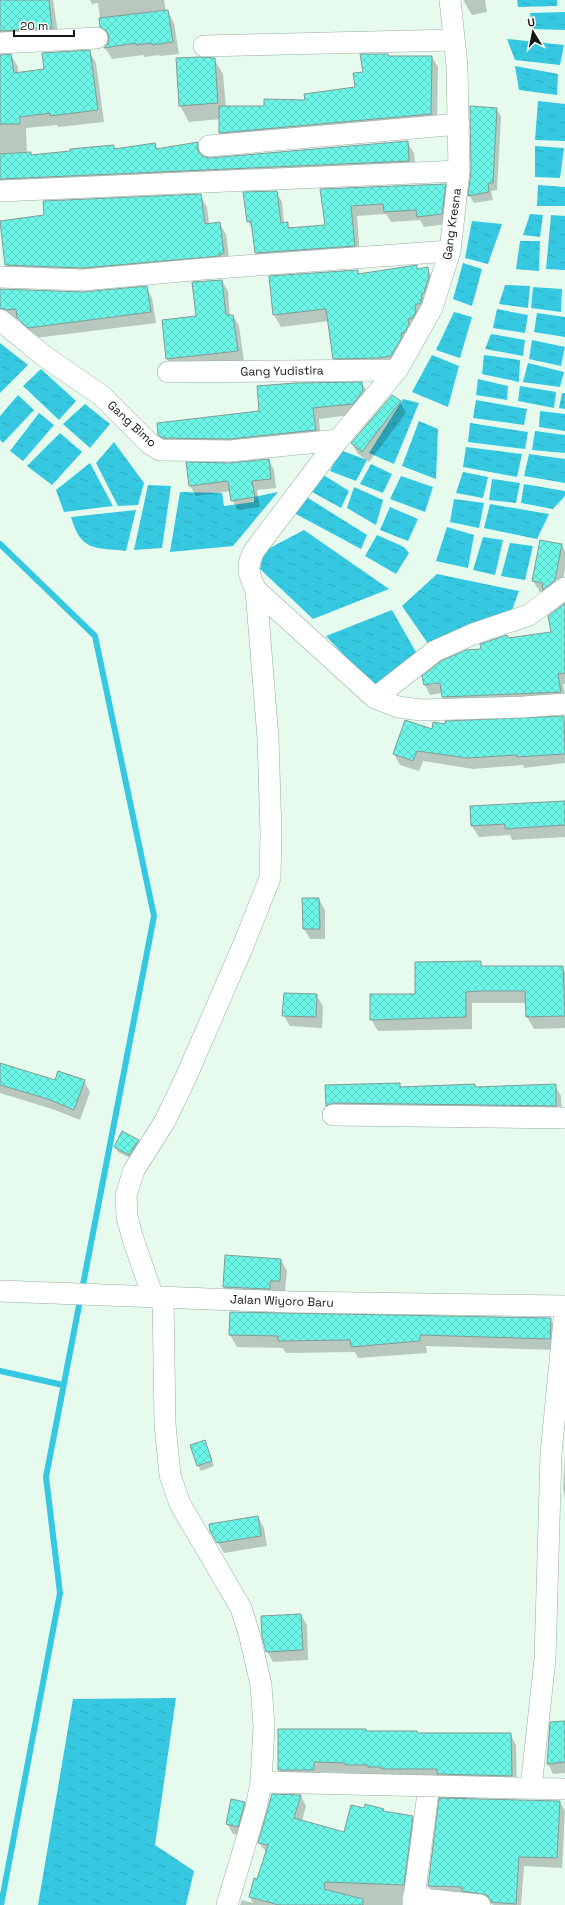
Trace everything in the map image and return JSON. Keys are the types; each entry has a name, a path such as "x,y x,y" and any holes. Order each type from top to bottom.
{"street":[{"name":"Gang Kresna","path":"251,576 254,550 338,440 397,370 432,308 450,251 459,171 459,124 450,0"},
{"path":"0,43 96,38"},
{"path":"204,46 454,40"},
{"path":"209,146 459,124"},
{"path":"0,191 459,171"},
{"path":"0,277 83,280 203,269 450,251"},
{"name":"Gang Bimo","path":"0,320 44,356 102,396 150,444 160,450 230,451 338,440"},
{"name":"Gang Yudistira","path":"168,372 397,370"},
{"path":"251,576 375,698 398,707 427,710 565,704"},
{"path":"227,1905 256,1808 261,1782 264,1726 261,1685 250,1637 241,1608 180,1504 170,1475 165,1424 158,1297 133,1239 127,1217 126,1195 134,1170 165,1121 186,1077 243,946 270,878 271,833 268,738 251,576"},
{"path":"375,698 435,652 474,634 529,615 565,588"},
{"path":"333,1115 565,1118"},
{"name":"Jalan Wiyoro Baru","path":"0,1291 291,1302 565,1306"},
{"path":"531,1788 545,1659 558,1454 565,1310"},
{"path":"261,1782 531,1788 564,1795"},
{"path":"429,1786 413,1902 480,1905"}],"water":[{"path":"517,0 557,0 557,6 518,7"},
{"path":"565,12 565,30 532,29 530,13"},
{"path":"507,39 564,45 560,65 515,60"},
{"path":"515,66 558,74 557,95 519,90"},
{"path":"538,101 565,104 565,141 535,140"},
{"path":"535,146 564,148 560,178 535,177"},
{"path":"538,185 565,187 565,206 537,206"},
{"path":"530,214 543,215 540,237 523,235"},
{"path":"551,215 565,216 565,270 546,269"},
{"path":"472,221 502,224 488,264 465,258"},
{"path":"520,241 540,241 539,271 516,269"},
{"path":"463,263 482,269 472,306 453,299"},
{"path":"505,285 530,286 528,308 499,304"},
{"path":"533,287 562,289 561,312 531,308"},
{"path":"497,309 528,315 525,333 493,328"},
{"path":"454,312 472,317 460,358 436,350"},
{"path":"537,313 565,317 565,337 534,332"},
{"path":"491,334 525,340 523,356 485,349"},
{"path":"532,340 565,347 561,366 529,359"},
{"path":"0,343 28,365 0,393"},
{"path":"432,355 459,366 448,407 412,392"},
{"path":"484,355 520,360 519,382 482,374"},
{"path":"528,363 564,372 560,387 523,382"},
{"path":"41,369 76,401 59,420 23,386"},
{"path":"478,379 508,386 507,400 476,395"},
{"path":"520,386 556,392 554,408 518,401"},
{"path":"562,393 565,393 565,409 559,408"},
{"path":"18,395 34,410 3,443 0,440 0,416"},
{"path":"403,399 419,403 394,464 369,453"},
{"path":"476,400 527,409 524,425 473,418"},
{"path":"85,404 110,424 90,448 63,424"},
{"path":"540,411 565,414 565,431 539,427"},
{"path":"39,413 54,425 23,461 10,451"},
{"path":"419,421 438,429 436,479 402,466"},
{"path":"470,423 528,432 525,449 468,442"},
{"path":"535,431 565,435 565,453 532,450"},
{"path":"60,433 82,452 52,485 27,466"},
{"path":"114,442 144,483 138,505 118,506 96,463"},
{"path":"466,447 522,454 517,477 463,467"},
{"path":"340,450 367,460 356,481 330,471"},
{"path":"529,454 565,459 565,483 524,476"},
{"path":"90,463 113,506 64,512 56,490"},
{"path":"371,464 392,474 383,493 360,484"},
{"path":"463,472 488,477 483,498 456,493"},
{"path":"322,474 349,491 341,508 307,489"},
{"path":"401,476 433,487 425,512 390,499"},
{"path":"492,479 520,483 516,503 489,500"},
{"path":"524,484 565,491 565,496 553,509 521,503"},
{"path":"148,485 171,486 162,548 134,550"},
{"path":"354,487 383,500 376,525 347,508"},
{"path":"180,492 222,493 224,506 254,502 254,497 278,492 233,546 170,552"},
{"path":"305,496 367,535 361,549 294,513"},
{"path":"454,499 484,503 479,528 450,522"},
{"path":"490,504 549,514 537,539 484,528"},
{"path":"390,507 418,519 408,541 380,530"},
{"path":"136,510 126,551 90,546 79,537 71,517"},
{"path":"447,527 474,535 468,568 436,561"},
{"path":"304,530 389,589 313,619 260,569 264,551"},
{"path":"377,535 404,547 409,553 396,574 365,556"},
{"path":"483,537 503,540 495,575 473,570"},
{"path":"510,543 533,546 525,580 501,576"},
{"path":"437,574 519,591 511,613 429,645 402,606"},
{"path":"392,610 417,654 373,686 326,636"},
{"path":"176,1698 155,1845 194,1871 186,1905 38,1905 73,1699"}],"building":[{"path":"0,0 49,0 52,28 0,31"},
{"path":"168,10 173,42 152,45 152,43 136,45 136,43 104,48 108,43 109,37 107,31 100,27 99,18"},
{"path":"90,50 98,110 50,116 50,113 20,117 20,124 0,124 0,55 11,54 14,73 44,69 42,53"},
{"path":"360,54 388,54 388,56 432,56 431,114 219,133 219,106 264,106 264,99 305,100 304,94 355,87 353,73 363,72"},
{"path":"176,58 215,58 218,103 179,106"},
{"path":"470,106 497,108 493,183 488,183 489,192 468,196 471,171"},
{"path":"408,141 409,161 0,179 0,154 31,152 31,155 70,151 70,149 114,145 114,149 155,143 156,149 198,142 197,147 199,153 204,157 210,158"},
{"path":"446,184 442,214 417,217 416,210 384,212 383,204 351,206 355,246 255,253 251,221 247,222 243,192 277,191 281,223 288,222 288,228 325,225 320,189"},
{"path":"201,194 205,224 220,222 224,253 219,254 220,256 83,268 5,265 0,221 44,215 43,201"},
{"path":"417,265 417,269 428,267 429,276 424,293 422,293 421,303 415,305 416,312 413,318 408,319 409,324 404,333 401,333 402,337 391,356 379,358 333,359 326,309 273,315 269,276 358,270 358,274"},
{"path":"222,280 226,315 233,315 238,351 166,359 162,320 196,316 192,282"},
{"path":"147,286 151,312 28,328 17,318 16,309 6,310 0,308 0,289 83,292"},
{"path":"362,382 363,391 353,404 313,408 316,430 229,439 163,438 158,435 157,423 259,411 257,386 295,383"},
{"path":"392,395 401,401 362,452 351,443"},
{"path":"269,459 271,479 252,481 255,497 231,501 228,481 189,486 186,462 230,463"},
{"path":"540,540 562,544 555,580 543,590 542,583 532,581"},
{"path":"565,603 565,673 558,674 561,692 442,697 440,683 424,685 422,676 441,661 466,650 481,649 480,644 507,635 508,638 551,632 548,616"},
{"path":"564,716 565,754 467,758 417,751 413,761 393,754 405,720 432,729 433,722 445,724 445,721"},
{"path":"565,801 565,825 505,829 505,824 471,826 470,806"},
{"path":"302,898 319,898 320,929 303,929"},
{"path":"481,961 481,966 563,966 565,1016 526,1017 525,991 481,991 466,992 466,1017 370,1020 370,994 415,994 415,962"},
{"path":"284,993 317,994 316,1017 282,1016"},
{"path":"0,1063 55,1080 58,1071 85,1080 74,1110 48,1099 0,1085"},
{"path":"400,1083 400,1087 475,1084 475,1087 556,1084 556,1106 333,1103 326,1106 325,1085"},
{"path":"122,1131 139,1140 129,1155 114,1147"},
{"path":"225,1255 281,1259 280,1281 270,1281 270,1289 223,1287"},
{"path":"230,1312 551,1318 550,1339 420,1335 420,1341 351,1347 350,1340 278,1341 278,1336 229,1335"},
{"path":"205,1440 212,1461 197,1466 190,1445"},
{"path":"258,1516 261,1536 217,1543 210,1531 209,1524"},
{"path":"301,1614 303,1650 266,1652 262,1636 261,1616"},
{"path":"565,1721 565,1762 547,1764 550,1722"},
{"path":"278,1729 366,1729 366,1731 417,1731 417,1733 511,1733 512,1776 437,1774 437,1769 381,1769 382,1767 368,1767 368,1765 345,1765 345,1763 314,1762 314,1770 278,1770"},
{"path":"272,1794 301,1795 294,1818 344,1832 351,1805 364,1808 365,1804 384,1809 383,1811 413,1816 404,1885 325,1882 324,1889 363,1899 363,1905 279,1905 249,1897 254,1878 257,1879 268,1845 258,1843"},
{"path":"439,1798 560,1801 557,1858 519,1857 516,1904 491,1902 487,1895 462,1891 462,1887 428,1886"},
{"path":"231,1799 245,1802 238,1827 226,1824"}],"waterway":[{"path":"0,544 95,636 154,916 46,1477 60,1593 1,1905"},
{"path":"0,1371 63,1385"}]}
